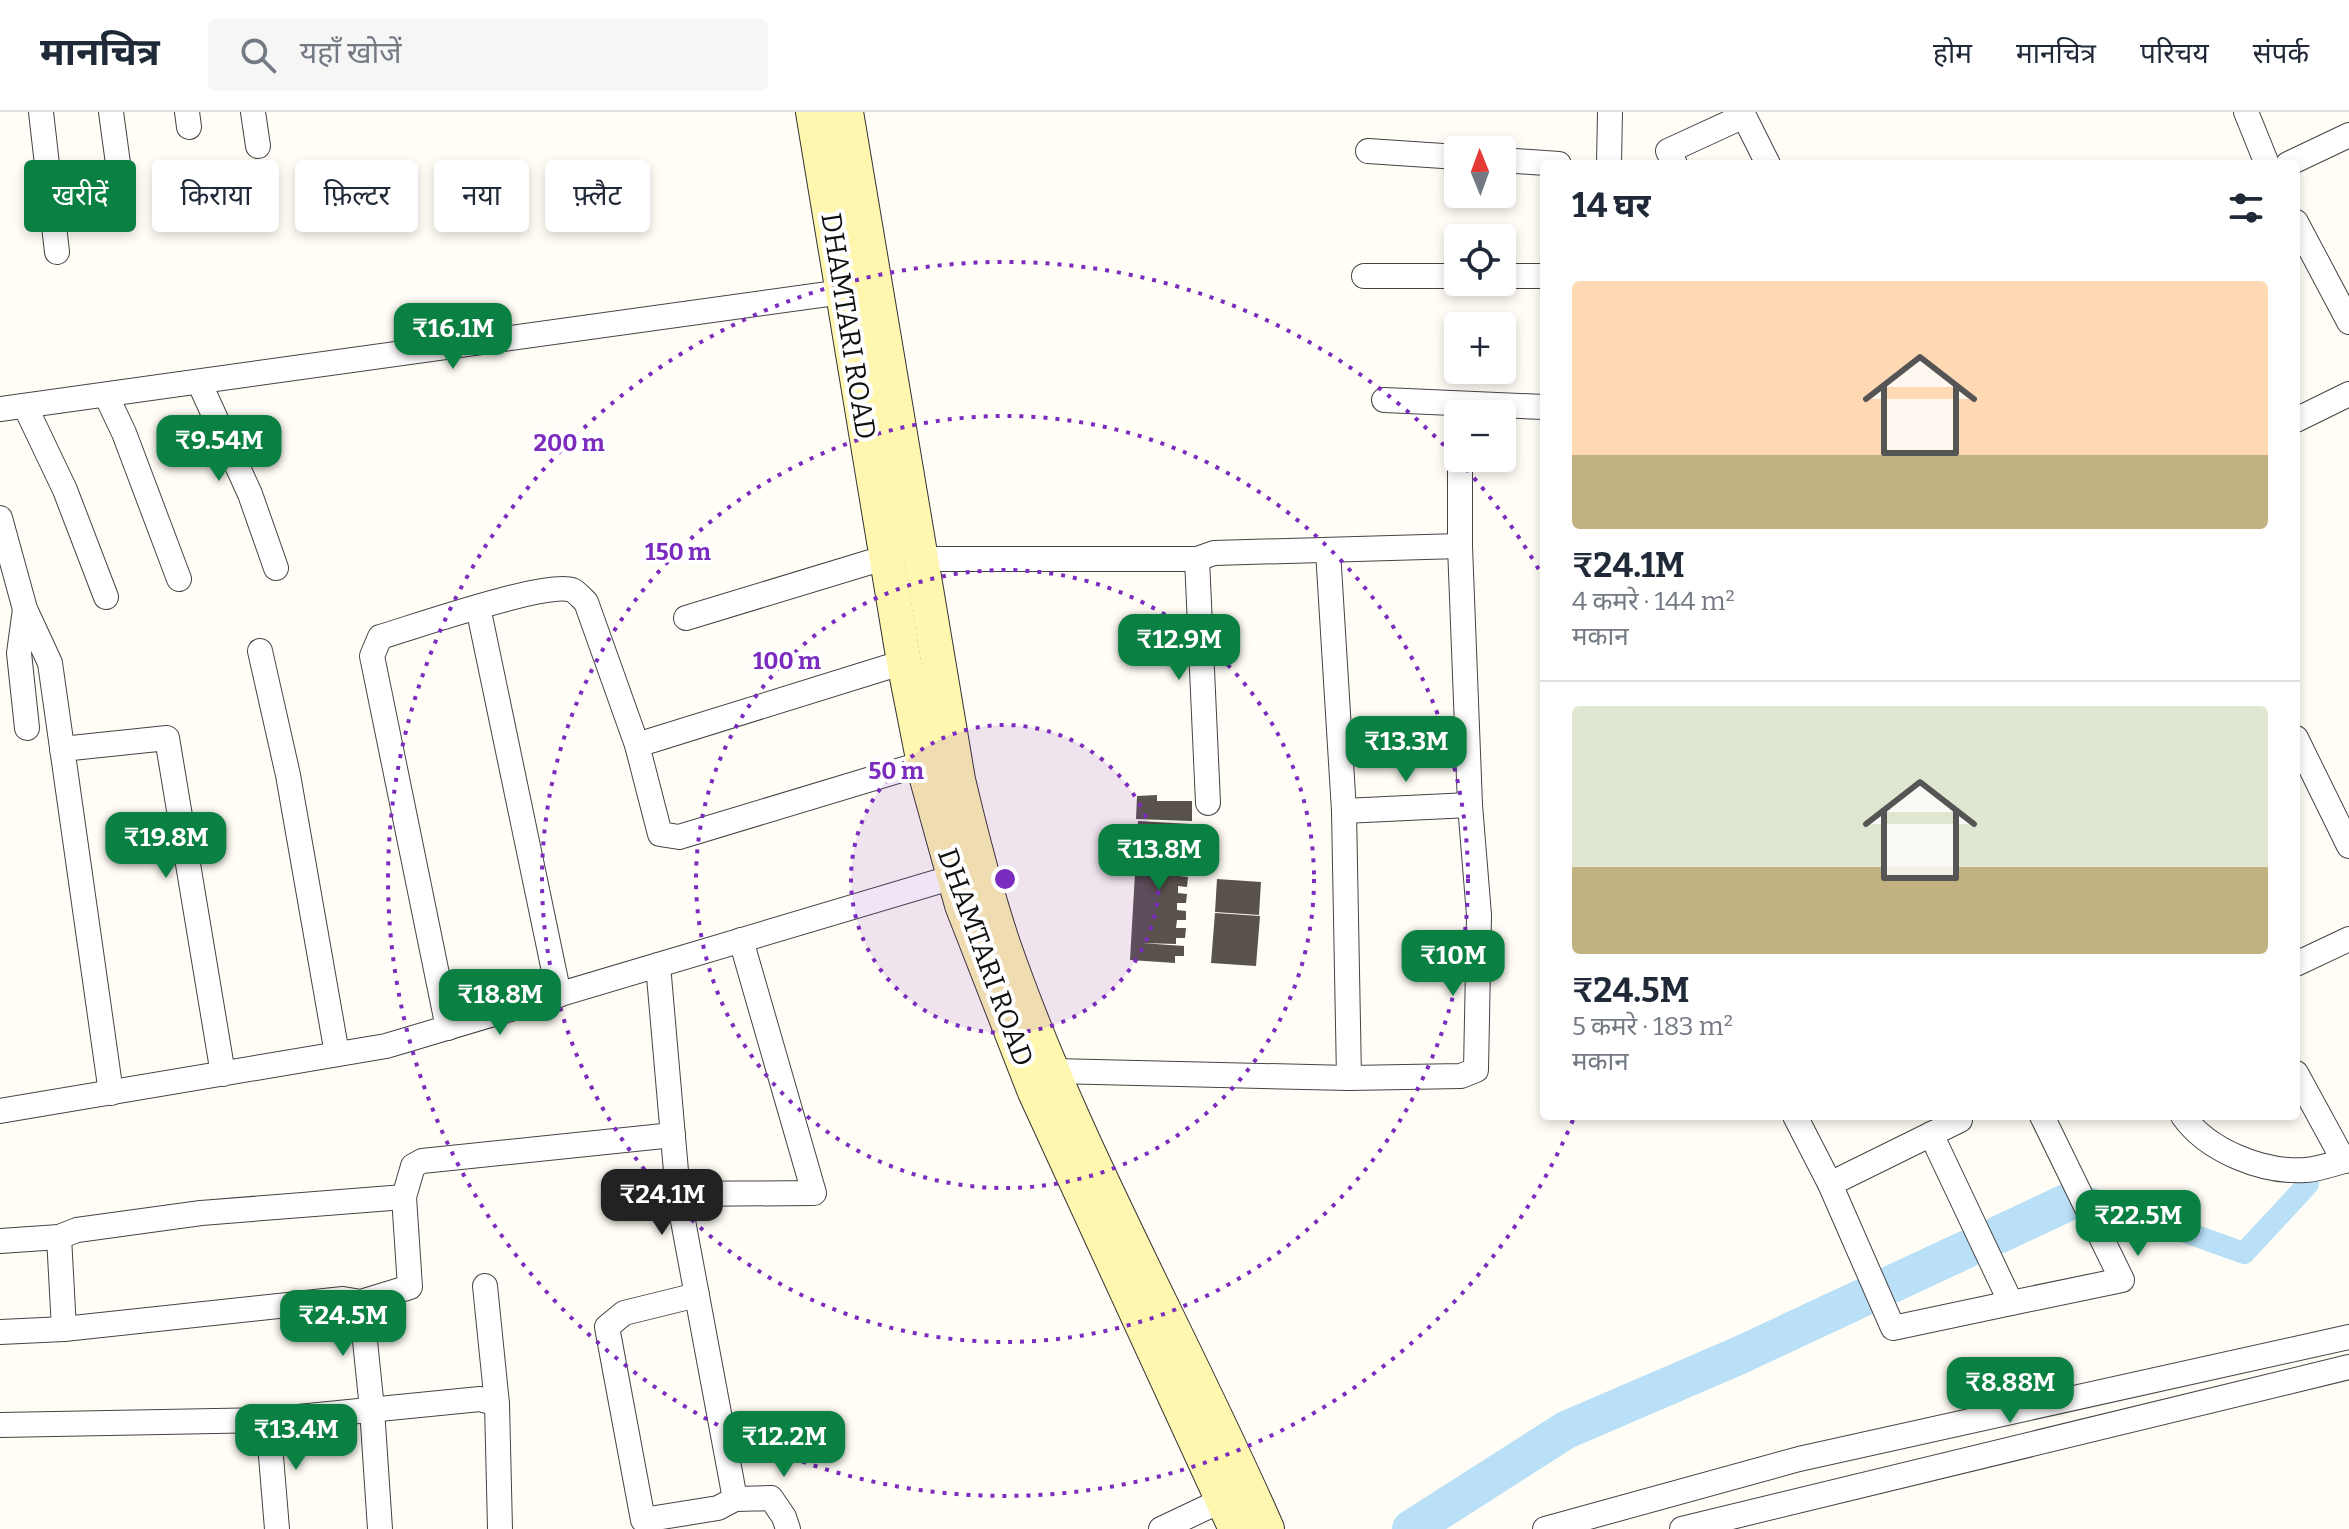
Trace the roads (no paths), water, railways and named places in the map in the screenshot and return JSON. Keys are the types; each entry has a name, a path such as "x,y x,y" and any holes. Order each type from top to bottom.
{"main road":[{"name":"DHAMTARI ROAD","path":"813,112 860,290"},
{"path":"846,112 860,290 904,559 958,780 967,873 1003,944 1236,1505 1267,1529"},
{"name":"DHAMTARI ROAD","path":"904,559 904,662 924,763 967,873 962,905 1035,1092 1236,1505"}],"street":[{"path":"41,112 57,252"},
{"path":"111,112 118,160"},
{"path":"253,112 258,146"},
{"path":"1609,160 1610,112"},
{"path":"2246,112 2265,160"},
{"path":"1673,160 1668,151 1744,116 1766,160"},
{"path":"2296,160 2349,135"},
{"path":"1368,151 1444,156"},
{"path":"1516,161 1540,163"},
{"path":"2300,230 2349,322"},
{"path":"1364,276 1444,276"},
{"path":"1516,276 1540,276"},
{"path":"0,409 860,290"},
{"path":"199,382 250,494 276,568"},
{"path":"2300,418 2349,394"},
{"path":"106,395 124,433 179,579"},
{"path":"1384,400 1444,407"},
{"path":"25,406 65,490 106,597"},
{"path":"1516,408 1540,407"},
{"path":"1054,1071 1349,1078 1461,1076 1476,1070 1479,915 1470,805 1460,472"},
{"path":"0,518 25,609 50,663 111,1093"},
{"path":"686,618 877,560 1197,559 1214,553 1460,546"},
{"path":"1328,551 1344,811 1349,1078"},
{"path":"1197,559 1208,803"},
{"path":"448,1028 372,656 380,637 547,589 572,590 586,602 637,745 660,834 679,837 924,763"},
{"path":"478,607 559,995"},
{"path":"25,609 19,653 27,728"},
{"path":"260,651 288,775 337,1054"},
{"path":"637,745 904,662"},
{"path":"62,749 167,738 223,1074"},
{"path":"2300,746 2349,846"},
{"path":"1344,811 1470,805"},
{"path":"0,1111 386,1046 967,873"},
{"path":"2300,962 2349,939"},
{"path":"678,1194 814,1193 741,940"},
{"path":"658,965 678,1194 735,1499"},
{"path":"2186,1120 2192,1129 2228,1153 2272,1168 2307,1170 2347,1160 2300,1080"},
{"path":"1797,1120 1830,1184 1893,1328 2122,1280 2044,1120"},
{"path":"1830,1184 1957,1120"},
{"path":"1931,1134 2011,1303"},
{"path":"0,1332 64,1329 343,1299 361,1302 410,1287 404,1197 413,1166 422,1161 673,1135"},
{"path":"0,1241 59,1237 77,1230 201,1213 404,1197"},
{"path":"59,1237 64,1329"},
{"path":"485,1286 497,1404 500,1529"},
{"path":"697,1295 624,1313 607,1327 643,1520 718,1508 735,1499 771,1498 788,1529"},
{"path":"361,1302 380,1529"},
{"path":"1545,1529 1799,1459 2349,1337"},
{"path":"1682,1529 2349,1367"},
{"path":"0,1425 268,1420 480,1399 497,1404"},
{"path":"268,1420 277,1529"},
{"path":"1161,1529 1236,1505"}],"waterway":[{"path":"2081,1195 2244,1253 2308,1184"},
{"path":"1998,1235 2066,1203"},
{"path":"1892,1284 1967,1249"},
{"path":"1411,1529 1566,1430 1738,1356 1862,1298"}]}
